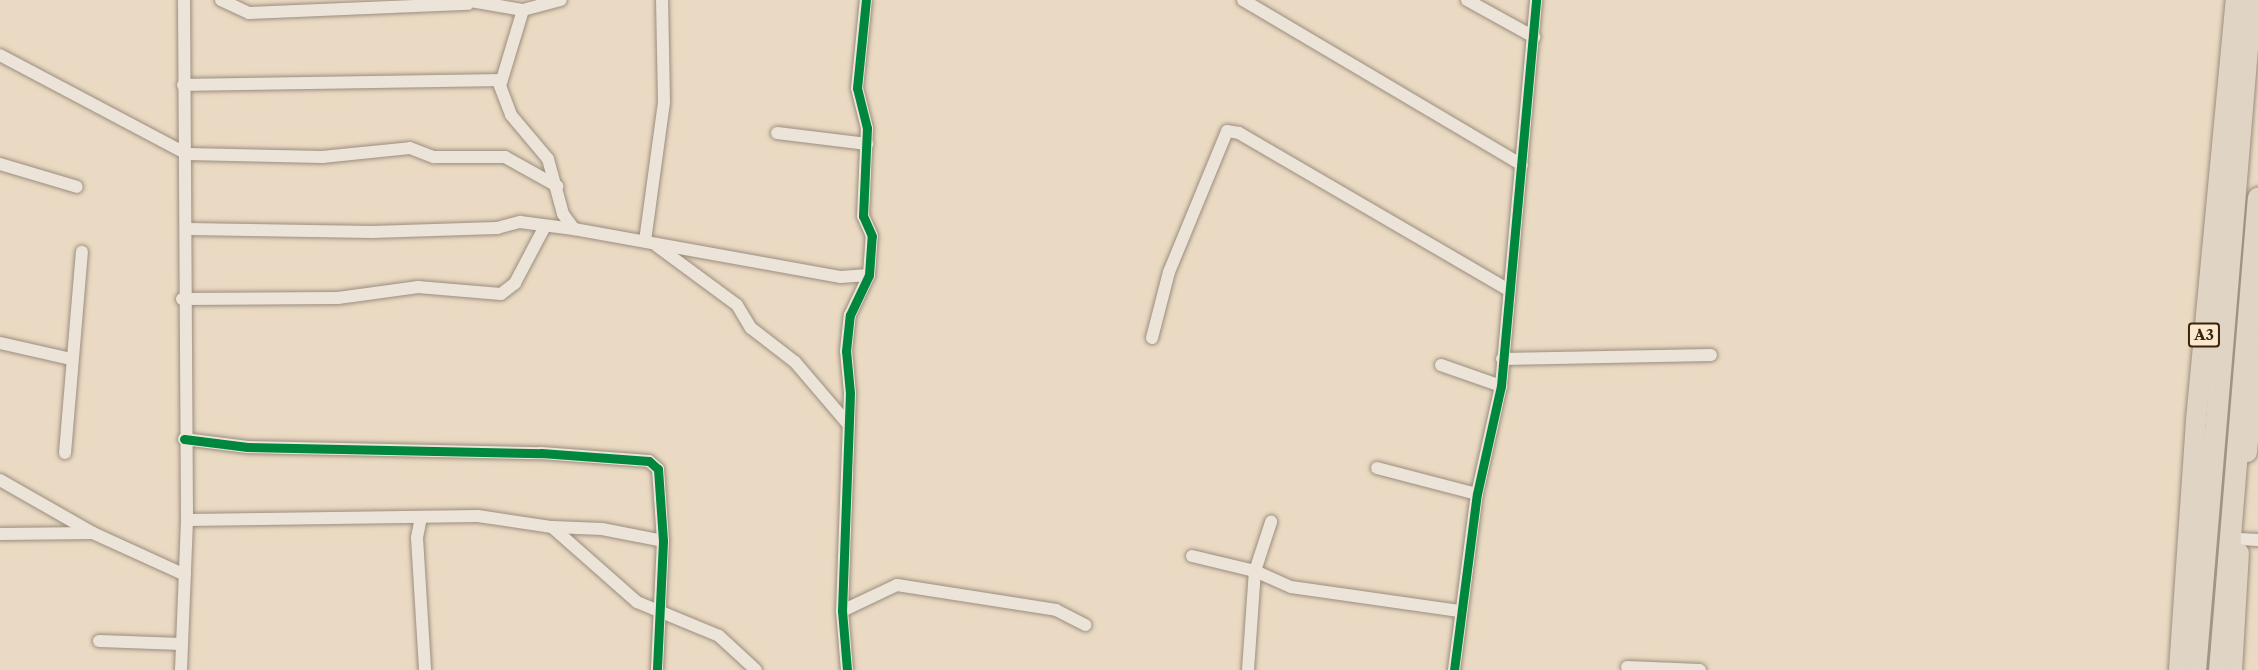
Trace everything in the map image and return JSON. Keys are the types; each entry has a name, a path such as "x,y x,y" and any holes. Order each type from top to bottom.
{"highway":[{"name":"A3","path":"2195,670 2251,0"},
{"path":"2219,670 2258,198"}],"main road":[{"name":"A3","path":"2179,670 2196,420 2236,0"},
{"path":"2232,670 2249,539 2258,334"}],"street":[{"path":"181,670 187,520 182,299 188,229 183,85 183,0"},
{"path":"221,0 249,13 466,2 523,10 561,0"},
{"path":"645,241 664,102 662,0"},
{"path":"847,670 842,611 850,315 869,275 872,236 863,216 867,144 856,68 866,0"},
{"path":"1244,0 1522,165"},
{"path":"1467,0 1534,36"},
{"path":"1454,670 1459,611 1477,494 1501,386 1536,0"},
{"path":"499,80 514,56 523,10"},
{"path":"0,55 187,154 322,157 410,148 434,157 505,157 557,186"},
{"path":"183,85 499,80"},
{"path":"499,80 511,116 544,152 557,186 563,214 574,229"},
{"path":"1152,338 1169,272 1220,142 1232,130 1508,289"},
{"path":"777,133 867,144"},
{"path":"0,164 76,187"},
{"path":"188,229 372,232 497,228 520,222 645,241 840,277 869,275"},
{"path":"182,299 339,298 418,287 501,294 515,283 545,226"},
{"path":"645,241 678,259 697,279 737,305 751,328 795,362 848,424"},
{"path":"65,453 70,359 82,252"},
{"path":"0,343 70,359"},
{"path":"1503,359 1712,355"},
{"path":"1441,365 1501,386"},
{"path":"184,440 259,448 564,453 649,461 658,469 663,541 657,670"},
{"path":"1377,468 1477,494"},
{"path":"0,480 93,533 185,575"},
{"path":"187,520 478,516 552,527 602,529 663,541"},
{"path":"421,517 417,538 425,670"},
{"path":"1248,670 1255,571 1271,522"},
{"path":"552,527 637,602 661,614 719,636 756,670"},
{"path":"0,534 93,533"},
{"path":"1192,556 1255,571 1291,587 1459,611"},
{"path":"842,611 897,585 1056,610 1085,625"},
{"path":"99,641 182,644"},
{"path":"1627,667 1701,670"}],"cycle path":[{"path":"847,670 842,611 850,393 846,351 850,315 869,275 872,236 863,216 867,128 857,88 866,0"},
{"path":"1454,670 1477,494 1501,386 1536,0"},
{"path":"184,439 247,447 541,453 649,461 658,469 663,541 657,670"}]}
